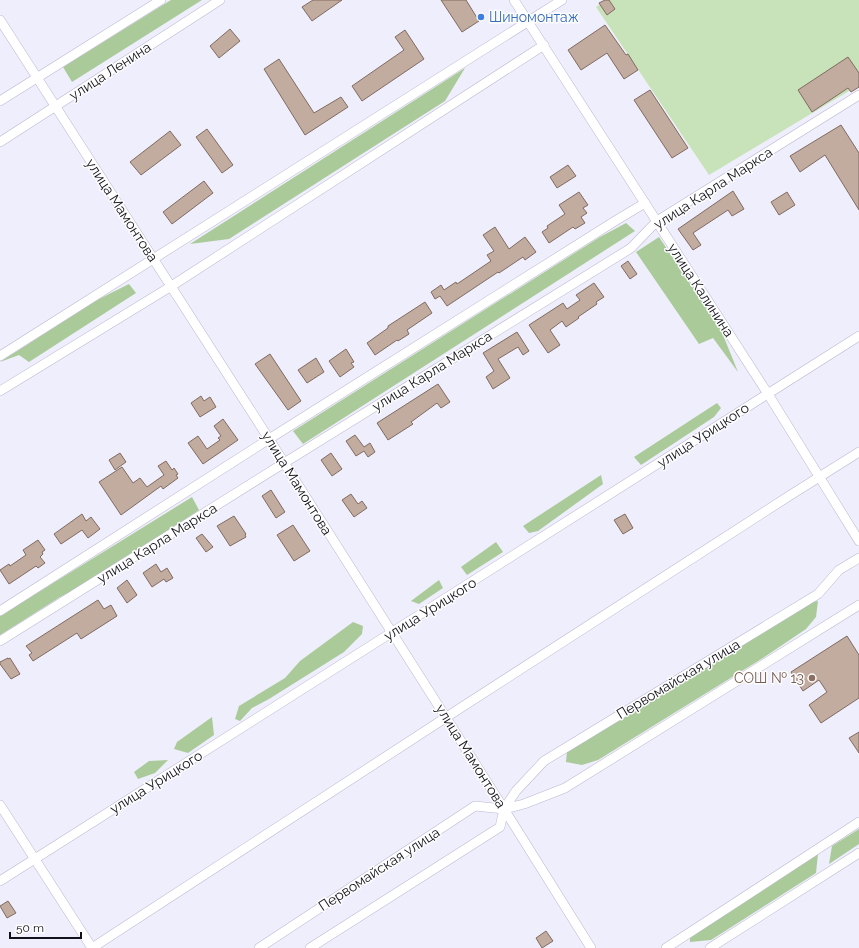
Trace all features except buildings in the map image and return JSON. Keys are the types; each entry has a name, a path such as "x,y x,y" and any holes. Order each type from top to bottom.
{"street":[{"path":"0,101 161,0"},
{"name":"улица Ленина","path":"0,142 220,0"},
{"name":"улица Калинина","path":"514,0 768,394 859,541"},
{"path":"0,356 562,0"},
{"name":"улица Мамонтова","path":"0,20 170,287 269,438 591,948"},
{"path":"0,391 170,287 544,45"},
{"name":"улица Карла Маркса","path":"0,641 631,248 657,221 859,95"},
{"name":"улица Карла Маркса","path":"0,611 269,438 645,203"},
{"name":"улица Урицкого","path":"0,881 859,336"},
{"path":"0,805 92,948 446,717 859,452"},
{"name":"Первомайская улица","path":"310,948 500,827 504,809 516,791 544,761 818,594 839,570 859,558"},
{"name":"Первомайская улица","path":"259,948 475,806 504,809 524,804 565,788 859,604"},
{"path":"666,948 859,822"},
{"path":"710,948 859,853"}],"green space":[{"path":"171,0 202,0 72,82 63,67"},
{"path":"606,0 859,0 859,85 709,175 596,7"},
{"path":"465,68 445,101 229,239 190,244"},
{"path":"626,223 635,231 303,444 293,431 600,237"},
{"path":"659,237 721,330 738,372 713,338 699,344 636,252"},
{"path":"129,284 136,293 29,362 19,355 0,362 97,300"},
{"path":"717,403 721,408 714,417 641,465 634,457"},
{"path":"601,475 603,484 538,531 529,533 523,526"},
{"path":"192,497 199,510 105,574 60,597 0,635 0,616"},
{"path":"496,542 503,552 467,575 461,567"},
{"path":"439,580 443,588 419,604 411,601"},
{"path":"818,601 816,617 806,629 763,658 598,760 582,765 566,762 567,751 805,603"},
{"path":"353,622 363,626 362,634 344,652 252,708 240,721 235,719 239,706 285,678 300,661"},
{"path":"212,717 214,735 188,753 174,749 177,742"},
{"path":"168,760 155,773 138,779 134,772 149,761"},
{"path":"859,829 859,844 829,864 832,846"},
{"path":"818,854 816,873 711,940 690,942 690,934"}],"place":[{"name":"Шиномонтаж","path":"481,17"},
{"name":"СОШ № 13","path":"812,678"}]}
